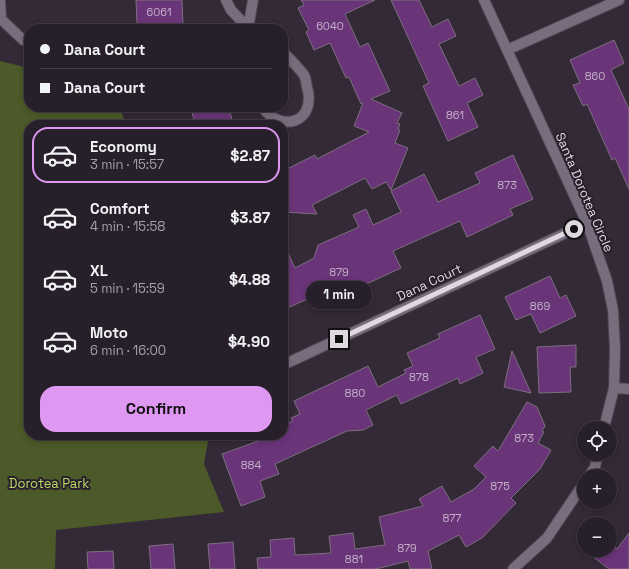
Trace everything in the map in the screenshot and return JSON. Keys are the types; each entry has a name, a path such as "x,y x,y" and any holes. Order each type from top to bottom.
{"street":[{"path":"0,0 1,20 24,40"},
{"path":"226,0 231,10 244,24"},
{"path":"250,24 253,0"},
{"name":"Santa Dorotea Circle","path":"484,0 587,223 607,280 613,310 615,349 614,388 606,421"},
{"path":"507,50 619,0"},
{"path":"288,58 304,76 310,98 306,112 298,119 288,122"},
{"path":"267,112 274,119 278,120"},
{"name":"Dana Court","path":"288,363 587,223"},
{"path":"614,388 629,389"},
{"path":"513,569 547,538 577,493"}],"green space":[{"name":"Dorotea Park","path":"0,61 24,67 24,112 122,112 124,120 24,120 24,440 208,440 204,464 224,512 56,530 55,569 0,569"}],"building":[{"path":"136,0 182,0 183,24 137,24"},
{"path":"301,0 375,0 345,14 360,47 368,43 390,91 371,99 402,113 397,123 400,124 398,129 400,130 395,143 408,148 391,190 386,182 372,189 365,178 312,205 317,214 288,212 288,168 315,155 317,159 369,132 354,126 363,103 361,104 349,77 346,78 330,43 314,50 306,32 309,30 298,8 304,5"},
{"path":"391,0 419,0 432,27 448,19 456,36 439,44 459,86 475,78 483,95 467,103 478,127 448,141 423,86 429,83"},
{"path":"614,40 624,63 611,70 629,109 629,189 615,158 612,160 587,104 583,106 573,85 580,83 570,60"},
{"path":"192,112 230,112 232,120 194,120"},
{"path":"513,155 533,199 510,209 513,215 467,237 460,221 393,251 401,268 327,302 323,292 288,308 288,253 295,268 314,258 318,245 359,227 353,215 366,209 373,225 401,212 391,191 424,174 438,202 480,183 475,173"},
{"path":"550,276 560,298 566,295 576,316 540,333 531,314 516,320 505,297"},
{"path":"480,315 495,349 476,357 483,373 460,384 458,378 401,404 397,395 366,410 373,425 363,430 347,431 275,464 279,474 260,481 265,497 241,506 222,454 261,440 288,440 288,423 293,421 291,418 300,414 294,401 368,366 378,387 406,373 404,370 413,366 407,353 440,338 438,334"},
{"path":"576,345 576,367 570,367 571,392 539,393 537,347"},
{"path":"512,351 531,393 504,387"},
{"path":"527,402 537,407 545,426 542,431 544,432 538,443 551,450 540,469 511,498 516,503 482,538 466,547 459,535 428,551 432,569 410,569 408,561 376,569 258,569 257,558 271,557 270,540 294,538 295,555 331,553 329,536 353,533 355,549 385,545 379,517 423,506 419,499 442,486 451,502 474,489 486,477 474,466 493,446 498,451"},
{"path":"629,533 629,569 609,569 593,557 617,557 617,549"},
{"path":"233,542 235,569 210,569 208,544"},
{"path":"173,544 175,569 151,569 149,546"},
{"path":"113,551 114,569 88,569 87,552"}],"route":[{"path":"339,339 574,229"}]}
